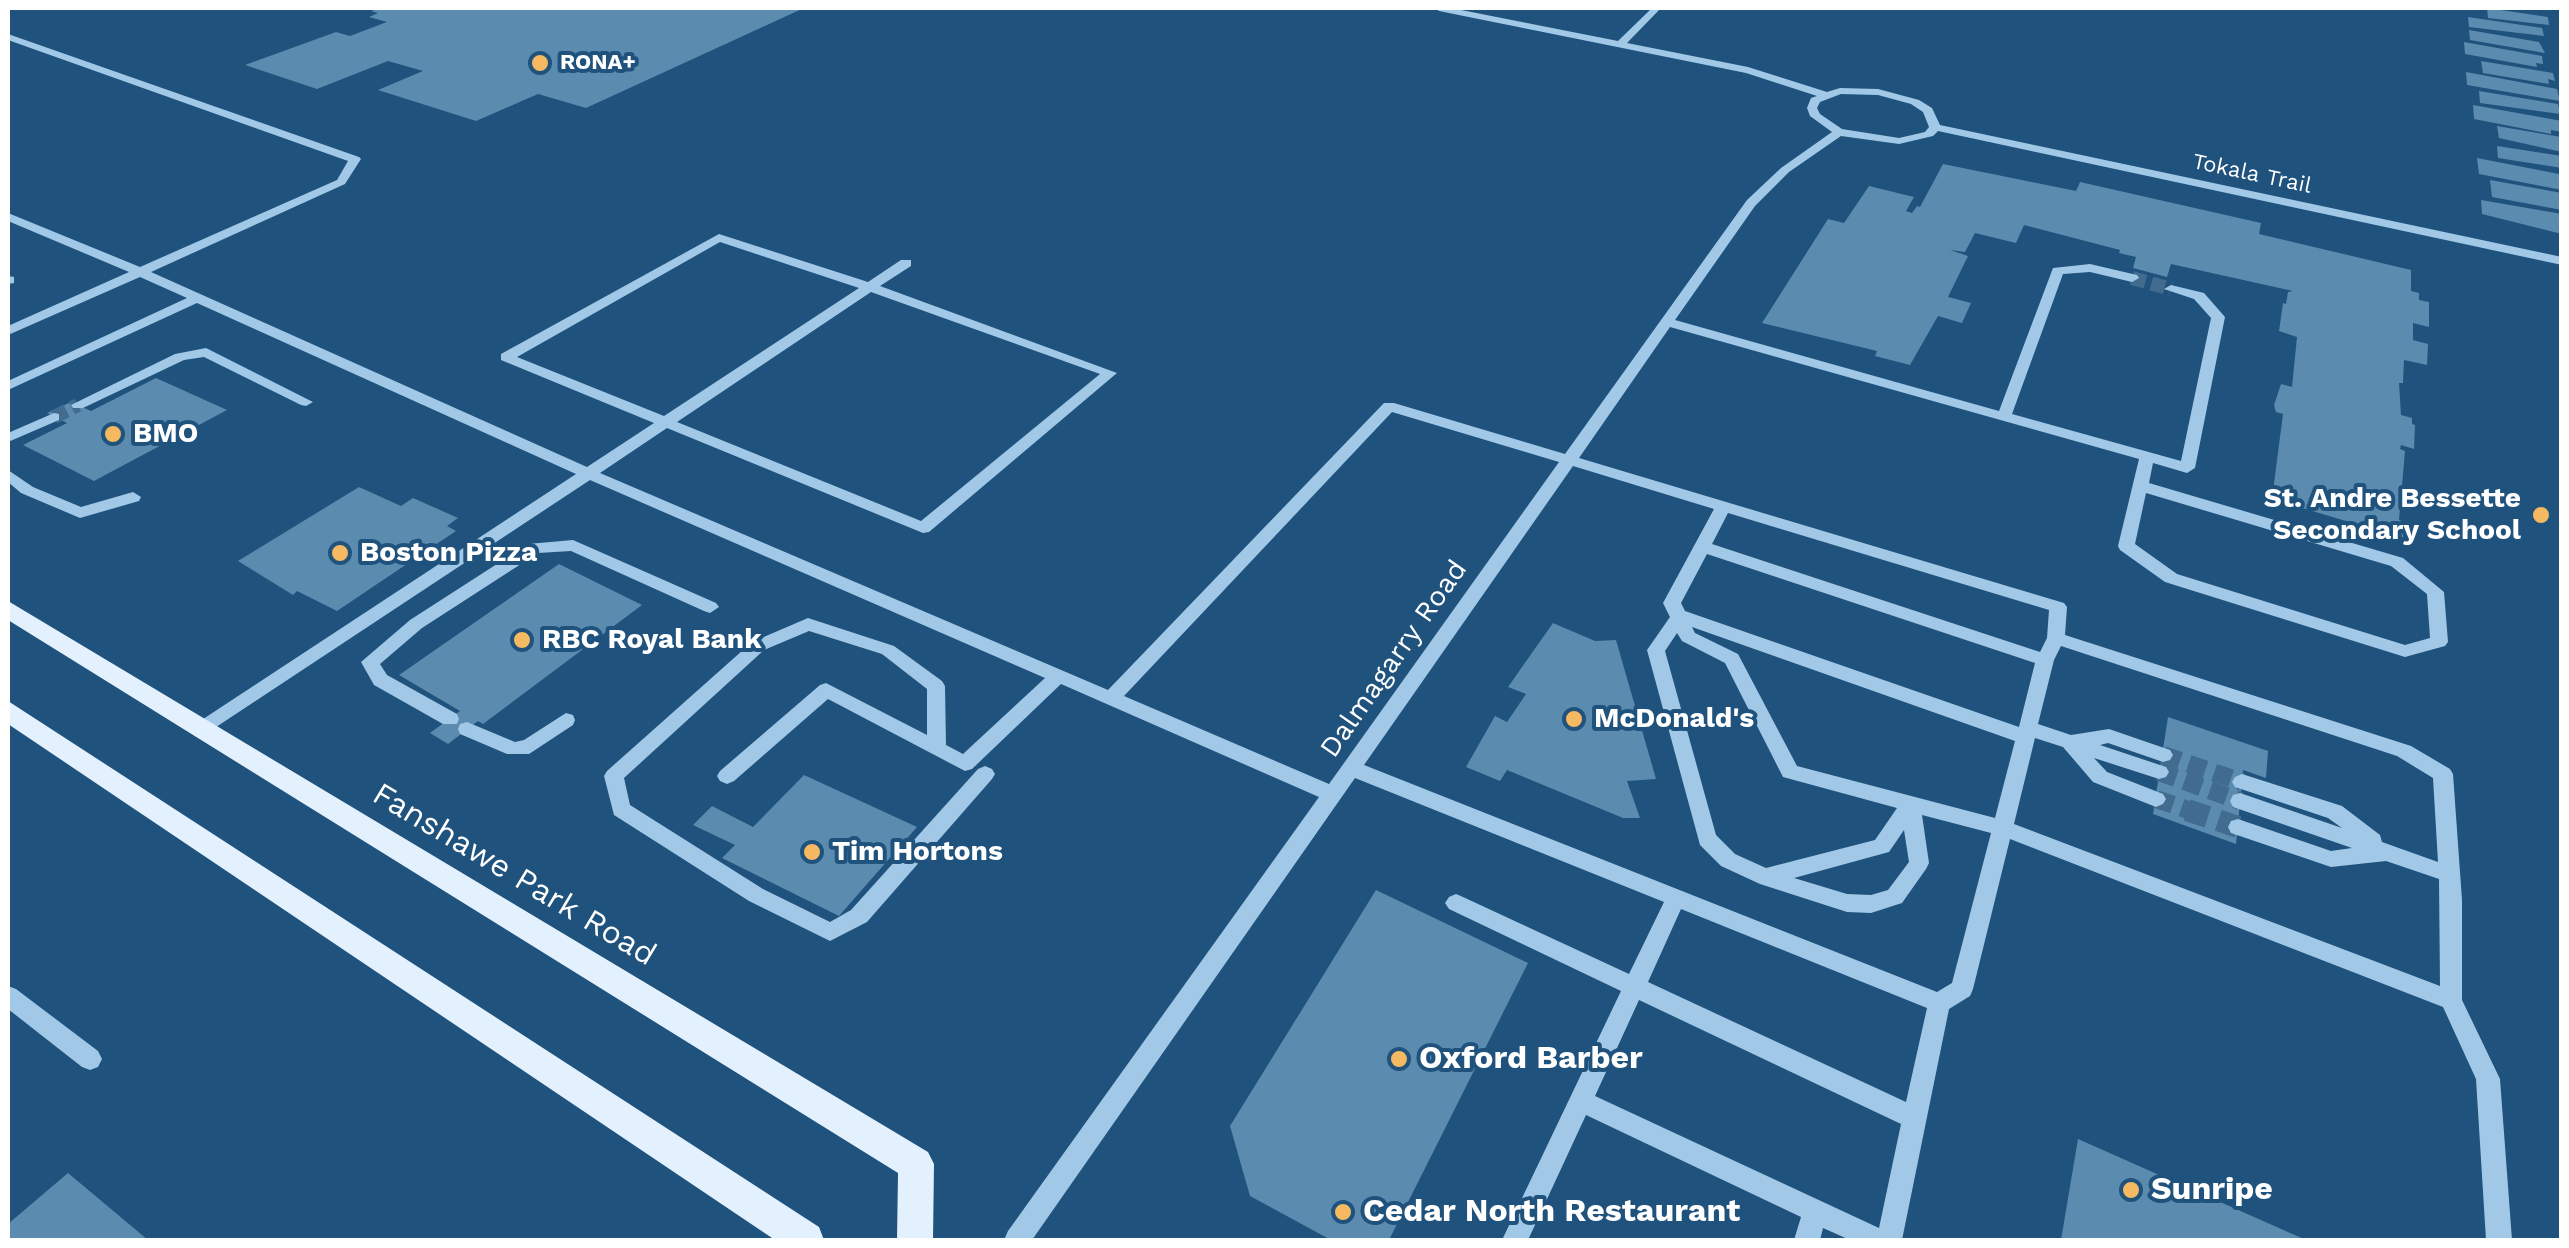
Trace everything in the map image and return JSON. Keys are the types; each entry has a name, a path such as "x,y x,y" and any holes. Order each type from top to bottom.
{"main road":[{"name":"Fanshawe Park Road","path":"8,609 916,1164 914,1240"},
{"path":"8,711 806,1240"}],"street":[{"path":"1439,8 1748,70 1825,95"},
{"path":"1620,44 1656,8"},
{"path":"8,37 355,159 341,182 8,331"},
{"path":"1858,90 1898,96 1928,110 1935,119 1935,127 1929,134 1899,141 1839,132 1815,116 1812,108 1815,100 1825,95 1858,90"},
{"name":"Tokala Trail","path":"1935,127 2562,261"},
{"name":"Dalmagarry Road","path":"1016,1240 1751,202 1785,170 1839,132"},
{"path":"8,217 140,272 589,474 1333,794"},
{"path":"8,234 28,226"},
{"path":"719,238 870,287 1110,372 923,528 506,357 719,238"},
{"path":"202,730 906,263"},
{"path":"2004,417 2058,271 2090,268 2132,278"},
{"path":"1667,322 2187,468 2218,317 2198,296 2171,289"},
{"path":"8,386 197,298"},
{"path":"78,405 180,357 206,352 306,402"},
{"path":"1111,698 1389,406 2058,606 2056,638 2044,660 1962,989 1938,1003 1889,1240"},
{"path":"8,438 54,417"},
{"path":"2140,486 2397,562 2435,592 2439,642 2405,651 2171,578 2126,546 2140,486 2147,457"},
{"path":"8,474 27,490 80,514 132,497"},
{"path":"1724,506 1672,603 1688,637 1732,659 1790,772 2003,828 2451,1000"},
{"path":"566,720 529,747 514,749 380,680 370,662 416,624 534,548 573,545 710,606"},
{"path":"1704,546 2044,660"},
{"path":"1680,616 2027,732 2161,764"},
{"path":"1680,616 1656,650 1707,839 1728,860 1765,877 1847,903 1871,904 1895,897 1920,864 1911,804"},
{"path":"937,749 936,686 888,650 808,624 758,646 614,776 621,809 756,894 830,932 859,916 985,774"},
{"path":"2056,638 2404,751 2443,774 2451,1000 2488,1079 2499,1240"},
{"path":"727,776 826,690 965,764 1058,676"},
{"path":"2069,742 2100,777 2156,799"},
{"path":"1351,768 1938,1003"},
{"path":"2241,791 2449,874"},
{"path":"1765,877 1882,846 1911,804"},
{"path":"2238,828 2331,860 2389,853"},
{"path":"1516,1240 1676,898"},
{"path":"1456,904 1914,1118"},
{"path":"8,996 90,1059"},
{"path":"1581,1100 1877,1240"},
{"path":"1807,1240 1815,1213"}],"building":[{"name":"RONA+","path":"804,8 586,108 538,94 476,121 378,90 423,71 388,61 317,89 245,65 336,32 350,36 387,22 369,17 378,13 371,11"},
{"path":"2487,8 2548,17 2549,25 2488,18"},
{"path":"2468,17 2542,28 2544,36 2469,27"},
{"path":"2469,30 2539,42 2545,53 2470,40"},
{"path":"2464,42 2542,56 2543,64 2536,63 2537,67 2465,54"},
{"path":"2481,61 2553,73 2555,81 2548,79 2549,84 2483,73"},
{"path":"2466,72 2557,89 2560,101 2467,85"},
{"path":"2479,91 2558,104 2560,114 2480,103"},
{"path":"2473,105 2562,121 2562,132 2551,130 2551,134 2474,119"},
{"path":"2497,126 2561,137 2562,152 2499,138"},
{"path":"2497,146 2562,156 2562,168 2498,158"},
{"path":"2477,158 2559,174 2562,190 2479,174"},
{"path":"1943,164 2076,191 2080,182 2261,223 2259,234 2411,270 2411,291 2419,293 2419,300 2429,302 2429,327 2413,323 2413,340 2428,344 2427,365 2404,360 2403,383 2399,383 2401,415 2412,418 2415,425 2414,449 2401,445 2400,449 2405,451 2399,520 2405,522 2404,543 2366,532 2366,527 2272,499 2283,414 2276,412 2274,405 2281,384 2292,387 2297,337 2279,331 2283,303 2286,304 2288,292 2293,291 2171,264 2167,277 2133,268 2136,257 2119,253 2120,250 2024,225 2016,243 1975,233 1965,252 1950,250 1968,256 1948,297 1971,303 1962,323 1938,316 1910,365 1875,356 1877,351 1762,323 1828,219 1844,223 1869,186 1914,197 1906,211 1912,213 1920,207"},
{"path":"2490,180 2562,193 2562,210 2492,197"},
{"path":"2481,200 2562,214 2562,234 2482,214"},
{"name":"BMO","path":"156,378 227,410 94,481 23,445 67,423 47,413 71,402 91,411"},
{"path":"359,487 401,506 413,498 458,518 447,526 456,531 337,611 297,591 293,595 238,561"},
{"name":"RBC Royal Bank","path":"559,564 642,605 483,724 478,721 448,744 430,733 460,711 399,675"},
{"name":"McDonald's","path":"1553,623 1595,641 1616,640 1656,779 1627,781 1640,818 1623,818 1507,770 1500,781 1466,767 1495,716 1507,722 1526,694 1508,687"},
{"path":"2168,717 2268,751 2266,778 2243,770 2236,844 2153,814"},
{"name":"Tim Hortons","path":"804,775 917,827 839,916 722,858 735,845 693,825 712,806 753,827"},
{"path":"1376,890 1528,963 1389,1240 1331,1240 1250,1196 1230,1126"},
{"name":"Sunripe","path":"2078,1139 2306,1240 2061,1240"},
{"path":"68,1173 148,1240 8,1240 8,1224"}],"tunnel":[{"path":"2132,278 2171,289"},
{"path":"54,417 78,405"},
{"path":"2163,755 2242,782"},
{"path":"2159,772 2240,801"},
{"path":"2156,799 2194,812"},
{"path":"2187,810 2238,827"}],"place":[{"name":"RONA+","path":"540,63"},
{"name":"BMO","path":"113,434"},
{"name":"St. Andre Bessette Secondary School","path":"2541,515"},
{"name":"Boston Pizza","path":"340,553"},
{"name":"RBC Royal Bank","path":"522,640"},
{"name":"McDonald's","path":"1574,719"},
{"name":"Tim Hortons","path":"812,852"},
{"name":"Oxford Barber","path":"1399,1059"},
{"name":"Sunripe","path":"2131,1190"},
{"name":"Cedar North Restaurant","path":"1343,1212"}]}
